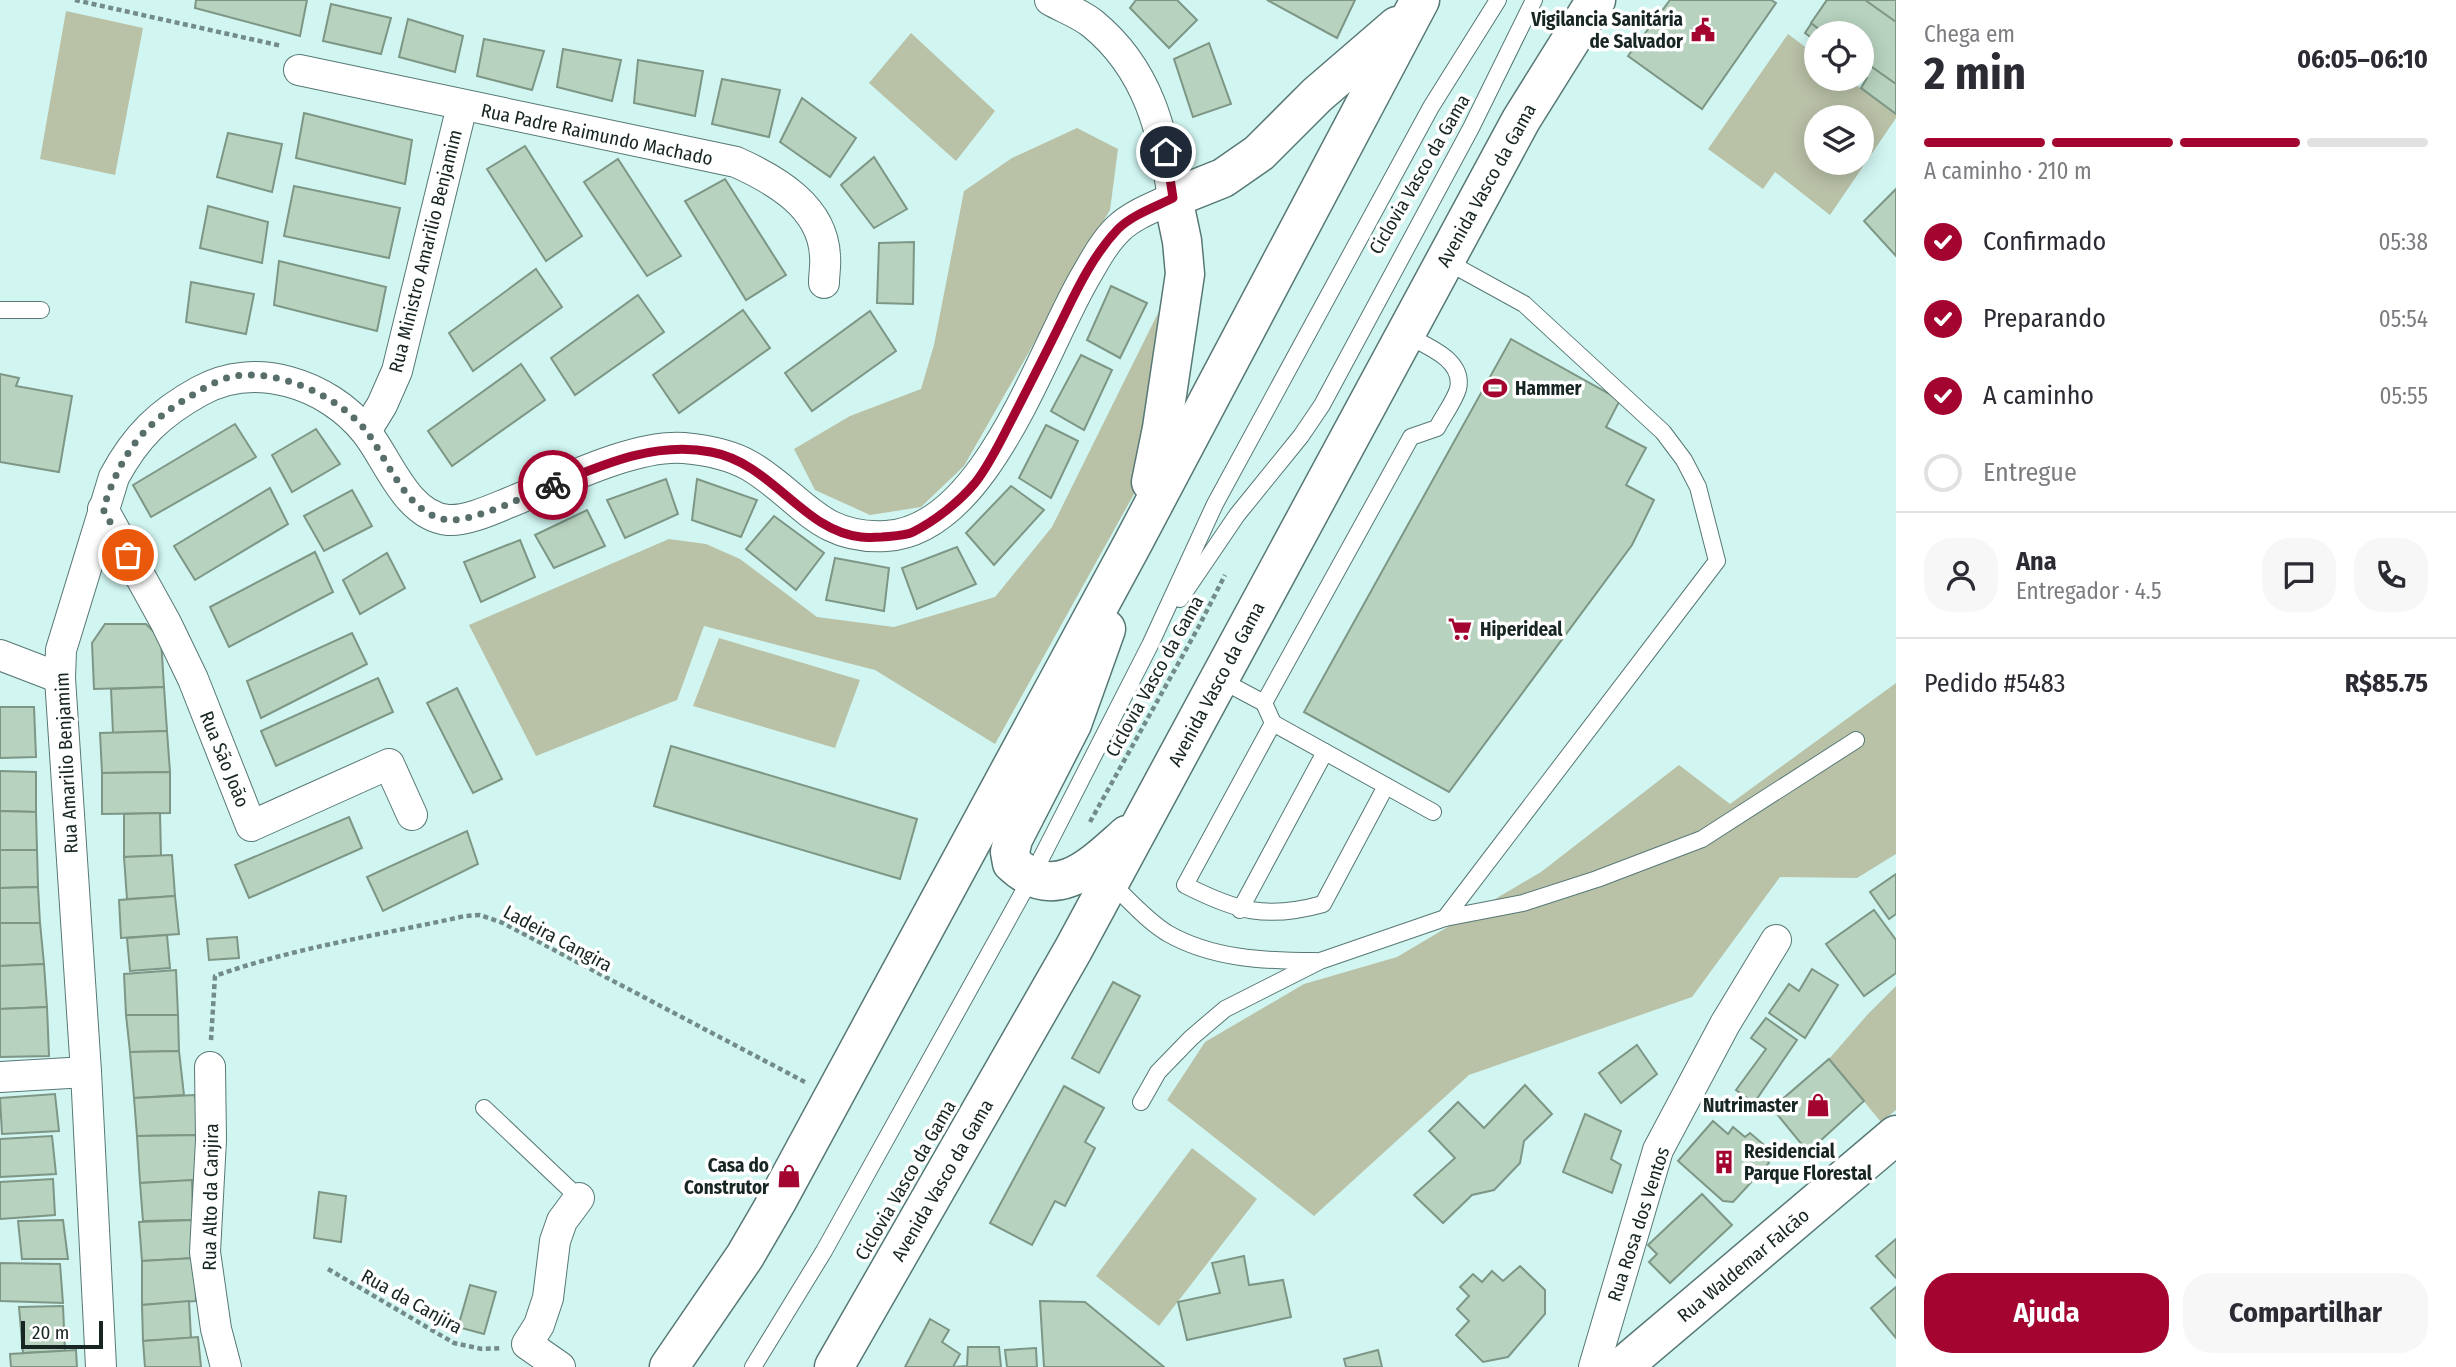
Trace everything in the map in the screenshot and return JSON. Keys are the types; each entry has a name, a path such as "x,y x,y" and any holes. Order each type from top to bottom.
{"main road":[{"path":"1521,120 1566,0"},
{"name":"Avenida Vasco da Gama","path":"834,1367 1014,1057 1521,120 1596,0"},
{"path":"1144,820 1083,872 1070,879 1050,881 1031,878 1012,863 1010,852 1013,839 1072,724 1100,650 1138,533 1162,428 1185,274 1182,241 1173,198 1223,178 1259,153 1317,95 1416,7"},
{"path":"668,1367 745,1256 778,1201 1138,533 1416,7"},
{"name":"Rua Waldemar Falcão","path":"1622,1367 1896,1135"}],"street":[{"path":"1051,0 1092,23 1124,53 1156,118 1166,152 1173,198"},
{"name":"Rua Padre Raimundo Machado","path":"299,71 736,162 768,177 799,200 818,228 826,254 824,283"},
{"name":"Rua Ministro Amarilio Benjamim","path":"366,432 397,371 462,106"},
{"name":"Rua Amarilio Benjamim","path":"101,1367 86,1072 60,678 61,650 114,477 126,454 146,429 171,407 207,387 235,376 268,377 306,387 340,406 366,432 406,494 425,511 448,520 494,509 606,464 640,454 680,448 714,452 748,465 778,486 806,512 834,529 860,537 911,533 941,515 975,483 1005,432 1074,296 1099,253 1119,228 1139,214 1173,198"},
{"name":"Rua São João","path":"103,509 166,623 193,679 251,826 389,764 412,815"},
{"path":"0,655 60,678"},
{"name":"Rua Rosa dos Ventos","path":"1594,1367 1658,1150 1725,1024 1776,940"},
{"name":"Rua Alto da Canjira","path":"210,1067 211,1140 205,1252 216,1329 226,1367"},
{"path":"0,1077 86,1072"},
{"path":"559,1367 527,1344 539,1325 548,1298 555,1241 562,1221 579,1198"}],"lane":[{"path":"753,1367 824,1251 1031,878 1150,645 1215,504 1431,107 1497,0"},
{"path":"1150,645 1237,515 1301,436 1322,405 1481,108 1534,0"},
{"path":"1444,260 1524,304 1663,432 1684,460 1698,487 1717,561 1445,918"},
{"path":"0,310 41,310"},
{"path":"1264,703 1411,437 1437,428 1457,390 1459,378 1454,365 1442,355 1404,334"},
{"path":"1219,678 1264,703 1273,723 1433,812"},
{"path":"1273,723 1185,885 1240,910 1286,912 1323,904 1386,786"},
{"path":"1142,1102 1158,1072 1191,1038 1225,1009 1320,961 1445,918 1523,903 1597,879 1702,839 1856,740"},
{"path":"1240,910 1325,752"},
{"path":"1110,882 1167,933 1196,946 1239,957 1270,961 1320,961"},
{"path":"484,1108 579,1198"}],"path":[{"path":"75,0 303,51 299,71"},
{"name":"Ciclovia Vasco da Gama","path":"1086,829 1227,571"},
{"name":"Ladeira Cangira","path":"210,1067 215,976 263,959 356,938 480,915 503,923 834,1096"},
{"name":"Rua da Canjira","path":"328,1269 454,1343 482,1349 527,1344"}],"green space":[{"path":"66,11 143,28 115,175 40,159"},
{"path":"911,33 995,111 956,161 869,83"},
{"path":"1788,34 1804,46 1804,91 1864,91 1896,114 1896,118 1874,150 1874,105 1804,105 1804,175 1857,175 1830,215 1775,172 1763,189 1708,149"},
{"path":"1077,128 1118,149 1110,210 964,466 921,507 870,515 815,490 794,449 850,416 921,389 934,345 964,191 1012,158"},
{"path":"1159,311 1134,494 995,744 875,670 704,626 677,700 536,756 469,625 669,539 706,544 740,559 817,617 894,627 995,597 1052,527"},
{"path":"719,638 860,680 835,748 693,706"},
{"path":"1896,683 1896,854 1857,878 1780,877 1692,997 1469,1075 1314,1216 1167,1100 1205,1042 1304,984 1397,957 1541,872 1679,765 1730,804"},
{"path":"1896,986 1896,1110 1881,1122 1829,1059"},
{"path":"1192,1148 1257,1199 1159,1326 1096,1276"}],"building":[{"path":"196,0 307,0 300,36 195,8"},
{"path":"1136,0 1177,0 1197,20 1169,48 1130,8"},
{"path":"1267,0 1355,0 1337,38"},
{"name":"Vigilancia Sanitária de Salvador","path":"1670,0 1771,0 1776,3 1702,109 1628,56"},
{"path":"1827,0 1896,0 1896,114 1865,91 1874,91 1874,21 1813,21"},
{"path":"1827,0 1865,0 1896,22 1896,84 1874,68 1874,21 1812,21"},
{"path":"331,4 391,18 381,54 323,41"},
{"path":"408,19 463,36 455,72 399,57"},
{"path":"484,39 544,51 532,90 477,76"},
{"path":"1209,43 1231,104 1193,117 1174,59"},
{"path":"563,49 621,60 612,101 557,87"},
{"path":"638,60 703,71 695,116 634,103"},
{"path":"722,79 780,90 769,137 712,124"},
{"path":"802,98 856,138 830,177 780,142"},
{"path":"304,113 412,140 405,184 296,158"},
{"path":"228,133 282,144 272,192 217,177"},
{"path":"525,146 582,236 546,261 487,169"},
{"path":"874,157 907,209 874,228 841,185"},
{"path":"618,159 681,256 647,276 584,182"},
{"path":"725,179 786,275 746,300 685,201"},
{"path":"294,186 400,208 389,258 284,236"},
{"path":"1896,189 1896,256 1864,221"},
{"path":"208,206 268,222 262,263 200,248"},
{"path":"914,242 913,304 877,303 879,243"},
{"path":"279,261 386,287 377,331 274,305"},
{"path":"536,269 562,307 473,371 449,333"},
{"path":"191,282 254,294 246,334 186,322"},
{"path":"1111,286 1147,303 1120,358 1087,340"},
{"path":"638,295 664,332 575,395 551,358"},
{"path":"743,310 770,348 679,413 653,375"},
{"path":"870,311 896,351 812,411 785,373"},
{"name":"Hiperideal","path":"1511,339 1620,400 1606,427 1646,448 1626,485 1654,500 1632,545 1449,792 1304,712"},
{"path":"1081,355 1112,370 1084,430 1051,411"},
{"path":"521,364 545,400 452,466 428,431"},
{"path":"0,374 19,378 16,386 72,396 59,472 0,462"},
{"path":"235,424 256,457 151,517 133,485"},
{"path":"1046,425 1078,441 1051,498 1019,478"},
{"path":"316,429 340,464 292,492 272,455"},
{"path":"666,479 678,514 625,538 607,500"},
{"path":"697,479 757,500 741,537 692,520"},
{"path":"1011,486 1044,510 994,565 966,533"},
{"path":"270,488 288,524 195,580 174,546"},
{"path":"352,490 372,526 324,551 304,516"},
{"path":"587,510 605,546 554,568 535,535"},
{"path":"774,516 824,553 796,590 746,549"},
{"path":"520,540 535,577 481,602 464,562"},
{"path":"957,547 976,584 917,609 902,568"},
{"path":"315,552 333,592 229,647 210,607"},
{"path":"387,553 405,588 360,614 343,580"},
{"path":"835,558 889,568 884,611 826,600"},
{"path":"105,624 146,624 161,639 164,687 94,689 92,643"},
{"path":"352,633 367,664 261,718 247,681"},
{"path":"378,678 393,712 276,766 261,731"},
{"path":"164,687 167,731 113,733 111,689"},
{"path":"457,688 502,779 473,793 427,703"},
{"path":"0,707 34,707 36,757 0,758"},
{"path":"167,731 170,772 102,773 100,733"},
{"path":"671,746 917,819 900,879 654,806"},
{"path":"0,771 36,772 36,812 0,811"},
{"path":"170,772 170,813 102,814 102,773"},
{"path":"0,811 36,812 37,850 0,850"},
{"path":"160,813 161,856 124,857 124,814"},
{"path":"349,817 362,848 249,898 235,865"},
{"path":"467,831 478,864 383,911 367,877"},
{"path":"0,850 37,850 38,887 0,888"},
{"path":"172,855 175,896 127,899 124,857"},
{"path":"1896,874 1896,914 1889,919 1870,892"},
{"path":"38,887 40,923 0,923 0,888"},
{"path":"175,896 179,934 121,938 119,900"},
{"path":"1874,910 1896,940 1896,973 1864,996 1826,944"},
{"path":"0,923 40,923 44,964 0,966"},
{"path":"167,935 170,968 130,971 127,938"},
{"path":"237,937 239,958 209,960 207,939"},
{"path":"44,964 47,1007 0,1009 0,966"},
{"path":"1812,969 1838,985 1805,1038 1769,1013 1789,984 1799,991"},
{"path":"176,970 178,1015 126,1015 124,974"},
{"path":"1113,982 1140,996 1099,1073 1072,1058"},
{"path":"47,1007 49,1056 0,1057 0,1009"},
{"path":"126,1015 178,1015 179,1051 130,1052"},
{"path":"1766,1018 1797,1040 1754,1103 1736,1090 1766,1049 1751,1038"},
{"path":"1637,1045 1657,1074 1621,1103 1599,1073"},
{"path":"179,1051 184,1095 134,1098 130,1052"},
{"name":"Nutrimaster","path":"1829,1059 1864,1101 1808,1152 1772,1108"},
{"path":"1525,1085 1552,1114 1524,1141 1520,1163 1494,1190 1472,1195 1443,1223 1414,1195 1455,1158 1429,1131 1458,1102 1484,1128"},
{"path":"1064,1086 1104,1108 1085,1142 1095,1148 1065,1206 1055,1201 1032,1245 990,1223"},
{"path":"55,1094 59,1131 2,1134 0,1098"},
{"path":"195,1095 200,1135 137,1136 134,1098"},
{"path":"1585,1114 1621,1131 1611,1159 1621,1165 1612,1193 1563,1172"},
{"name":"Residencial Parque Florestal","path":"1713,1121 1728,1134 1733,1127 1745,1137 1750,1133 1769,1149 1764,1155 1769,1163 1733,1202 1723,1201 1678,1161"},
{"path":"200,1135 201,1180 140,1183 137,1136"},
{"path":"52,1136 56,1174 0,1177 0,1139"},
{"path":"53,1179 55,1215 0,1219 0,1182"},
{"path":"192,1180 193,1220 143,1221 140,1183"},
{"path":"319,1192 346,1196 341,1242 314,1238"},
{"path":"1702,1194 1732,1225 1670,1283 1649,1262 1657,1254 1648,1245"},
{"path":"63,1220 68,1259 22,1259 18,1221"},
{"path":"193,1220 195,1258 142,1261 139,1222"},
{"path":"1896,1239 1896,1278 1876,1256"},
{"path":"1244,1256 1249,1285 1283,1280 1291,1317 1187,1340 1178,1302 1220,1293 1212,1263"},
{"path":"195,1258 196,1301 142,1305 142,1261"},
{"path":"0,1263 60,1264 63,1303 0,1301"},
{"path":"1520,1266 1545,1290 1545,1314 1508,1357 1483,1362 1456,1335 1469,1321 1457,1309 1469,1296 1460,1287 1473,1274 1482,1282 1492,1271 1503,1281"},
{"path":"470,1285 496,1292 484,1334 458,1327"},
{"path":"1896,1287 1896,1338 1871,1308"},
{"path":"189,1301 191,1338 143,1341 142,1305"},
{"path":"1040,1301 1085,1302 1164,1367 1044,1367"},
{"path":"63,1306 65,1351 23,1353 19,1307"},
{"path":"930,1319 949,1330 942,1342 960,1354 953,1367 905,1367"},
{"path":"198,1337 201,1367 145,1367 143,1341"},
{"path":"968,1347 999,1347 1001,1367 953,1367 967,1366"},
{"path":"1036,1348 1037,1367 1007,1367 1005,1350"},
{"path":"76,1350 77,1367 11,1367 10,1354"},
{"path":"1378,1350 1382,1367 1346,1367 1344,1359"}],"way so far":[{"path":"128,555 103,509 114,477 126,454 146,429 171,407 207,387 235,376 268,377 306,387 340,406 366,432 406,494 425,511 448,520 494,509 553,485"}],"place":[{"name":"Vigilancia Sanitária de Salvador","path":"1703,30"},
{"name":"Hammer","path":"1495,388"},
{"name":"Hiperideal","path":"1460,629"},
{"name":"Nutrimaster","path":"1818,1105"},
{"name":"Residencial Parque Florestal","path":"1724,1162"},
{"name":"Casa do Construtor","path":"789,1176"}],"route":[{"path":"553,485 640,454 680,448 714,452 748,465 778,486 806,512 834,529 860,537 911,533 941,515 975,483 1000,443 1074,296 1099,253 1119,228 1139,214 1173,198 1166,152"}]}
